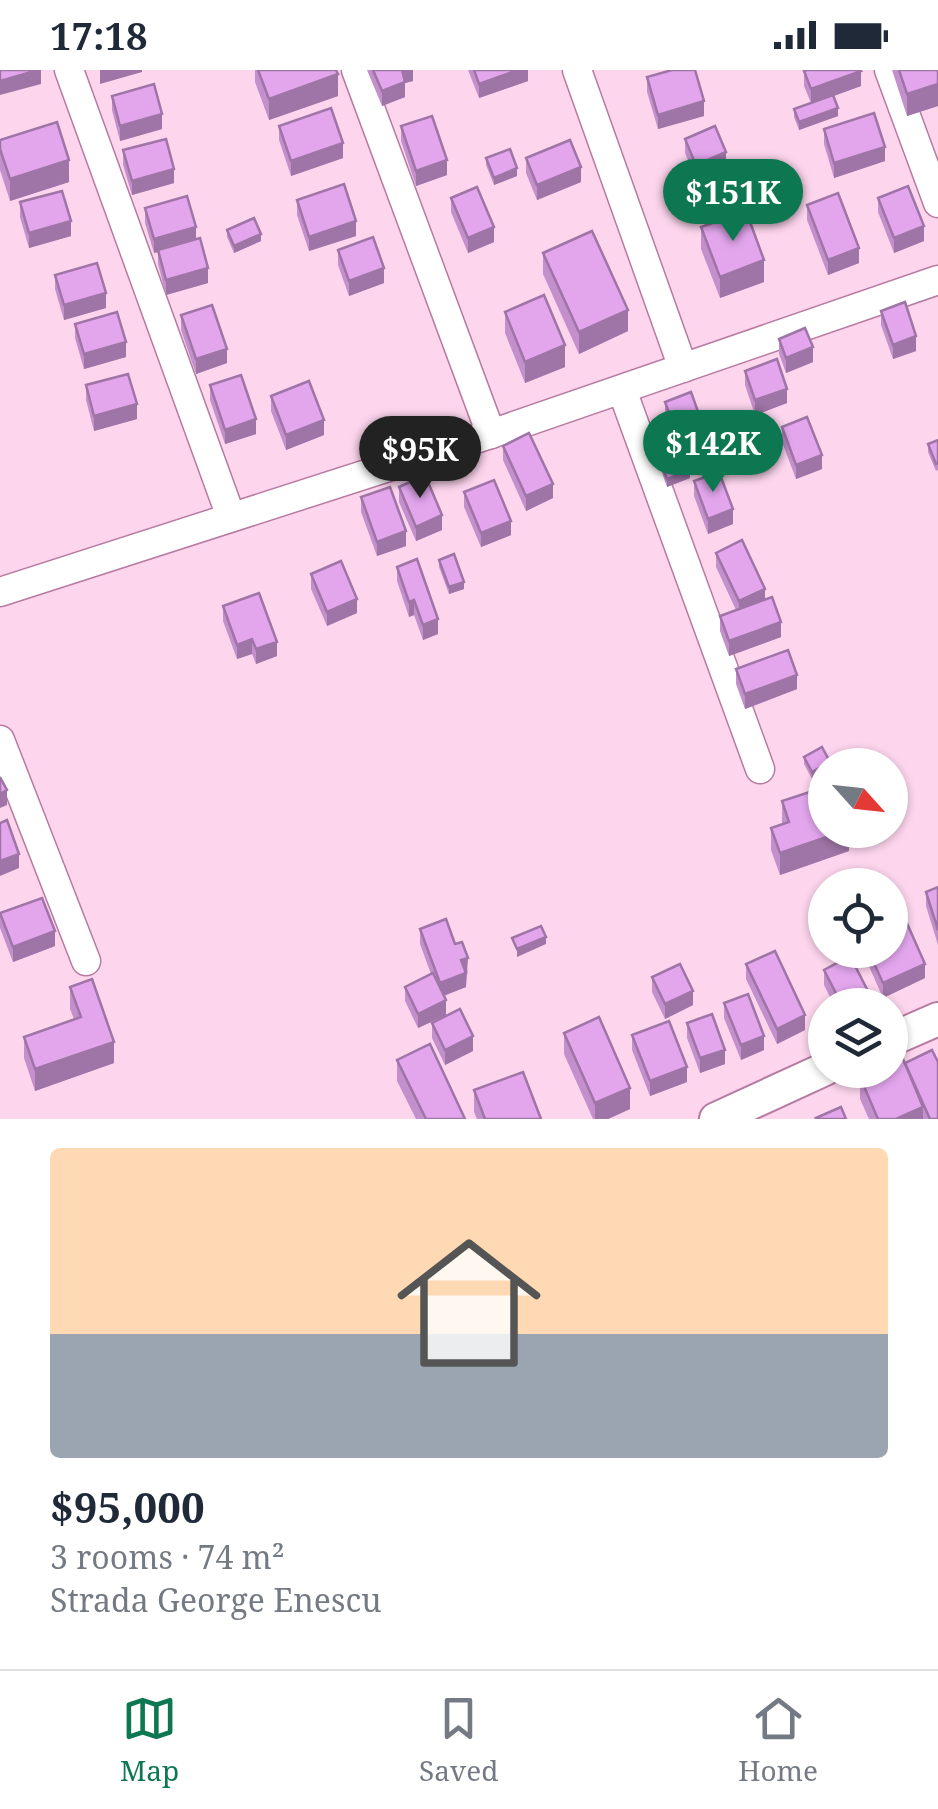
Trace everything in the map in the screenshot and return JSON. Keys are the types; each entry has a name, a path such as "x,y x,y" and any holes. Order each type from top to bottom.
{"main road":[{"path":"908,1032 938,1019"},
{"path":"716,1119 808,1077"}],"street":[{"path":"69,70 231,517"},
{"path":"356,70 492,434"},
{"path":"576,70 683,368"},
{"path":"888,70 938,204"},
{"path":"0,592 492,434 938,280"},
{"path":"622,390 760,769"},
{"path":"0,740 86,961"}],"building":[{"path":"0,70 38,70 0,81"},
{"path":"258,70 336,70 338,74 269,99"},
{"path":"373,70 402,70 405,82 382,91"},
{"path":"474,70 518,70 479,84"},
{"path":"672,70 695,70 704,101 658,115 647,77"},
{"path":"899,70 938,70 938,84 907,94"},
{"path":"804,71 861,71 811,89"},
{"path":"154,84 162,114 120,126 112,96"},
{"path":"833,95 838,108 799,122 794,109"},
{"path":"331,108 343,143 291,161 279,126"},
{"path":"874,113 885,147 834,163 824,129"},
{"path":"432,116 447,160 416,171 401,126"},
{"path":"57,122 69,160 10,179 0,140"},
{"path":"715,126 726,152 696,165 685,139"},
{"path":"166,139 174,169 132,181 123,150"},
{"path":"570,140 581,167 537,185 526,158"},
{"path":"510,149 517,168 494,178 486,158"},
{"path":"713,179 720,199 697,208 690,188"},
{"path":"344,184 356,221 309,237 297,200"},
{"path":"908,186 924,226 894,238 878,198"},
{"path":"477,187 494,227 468,238 451,198"},
{"path":"62,191 71,221 29,233 20,202"},
{"path":"838,193 859,248 828,260 807,205"},
{"path":"187,196 196,227 154,239 145,208"},
{"path":"746,211 764,260 720,277 701,227"},
{"path":"254,218 261,234 234,246 227,230"},
{"path":"592,231 628,310 579,332 543,253"},
{"path":"373,237 384,268 349,281 338,250"},
{"path":"200,238 208,268 166,280 158,250"},
{"path":"97,263 106,293 64,305 55,275"},
{"path":"544,295 565,345 525,362 505,312"},
{"path":"905,302 916,336 893,345 881,311"},
{"path":"212,305 227,349 196,359 181,315"},
{"path":"117,312 126,342 84,354 75,324"},
{"path":"805,328 813,347 786,358 779,339"},
{"path":"777,359 787,389 755,400 745,371"},
{"path":"128,374 137,404 94,416 86,385"},
{"path":"241,375 256,419 225,430 210,385"},
{"path":"309,381 324,420 286,435 271,396"},
{"path":"691,392 705,431 679,440 665,402"},
{"path":"807,417 822,455 796,465 782,427"},
{"path":"529,433 553,484 526,496 503,446"},
{"path":"938,440 938,463 936,464 928,444"},
{"path":"683,451 690,470 667,479 660,460"},
{"path":"719,472 733,509 708,519 694,481"},
{"path":"425,475 442,515 416,527 399,487"},
{"path":"494,480 511,521 481,533 464,492"},
{"path":"390,487 406,531 377,542 361,497"},
{"path":"742,540 765,589 739,601 716,553"},
{"path":"454,554 464,582 449,587 439,560"},
{"path":"417,559 438,619 423,625 414,600 409,602 397,567"},
{"path":"341,561 357,599 327,612 311,574"},
{"path":"259,593 277,642 256,649 252,639 237,645 223,606"},
{"path":"772,597 781,622 729,641 720,616"},
{"path":"788,650 797,675 745,694 736,669"},
{"path":"808,793 808,843 780,853 771,828 789,822 782,801"},
{"path":"7,820 19,854 0,861 0,823"},
{"path":"938,887 938,930 926,892"},
{"path":"42,898 55,931 13,947 0,913"},
{"path":"446,919 455,944 462,942 468,958 461,960 466,973 440,983 420,929"},
{"path":"541,926 546,937 517,949 512,938"},
{"path":"908,926 925,964 883,983 876,968 908,968"},
{"path":"775,951 805,1015 777,1029 746,964"},
{"path":"680,964 693,991 665,1004 652,977"},
{"path":"856,968 866,988 833,988 824,970"},
{"path":"433,973 446,1000 418,1014 405,987"},
{"path":"92,979 114,1042 35,1069 24,1037 81,1017 70,987"},
{"path":"748,994 764,1036 741,1045 724,1003"},
{"path":"460,1009 473,1036 445,1050 432,1023"},
{"path":"712,1014 725,1050 700,1058 687,1023"},
{"path":"599,1017 630,1088 595,1103 564,1033"},
{"path":"669,1021 687,1067 650,1081 632,1035"},
{"path":"430,1044 465,1119 426,1119 397,1060"},
{"path":"932,1050 938,1062 938,1119 930,1119 908,1062"},
{"path":"908,1071 923,1107 896,1119 878,1119 865,1088 908,1088"},
{"path":"523,1072 541,1119 485,1119 474,1090"},
{"path":"841,1107 846,1119 816,1118"}]}
